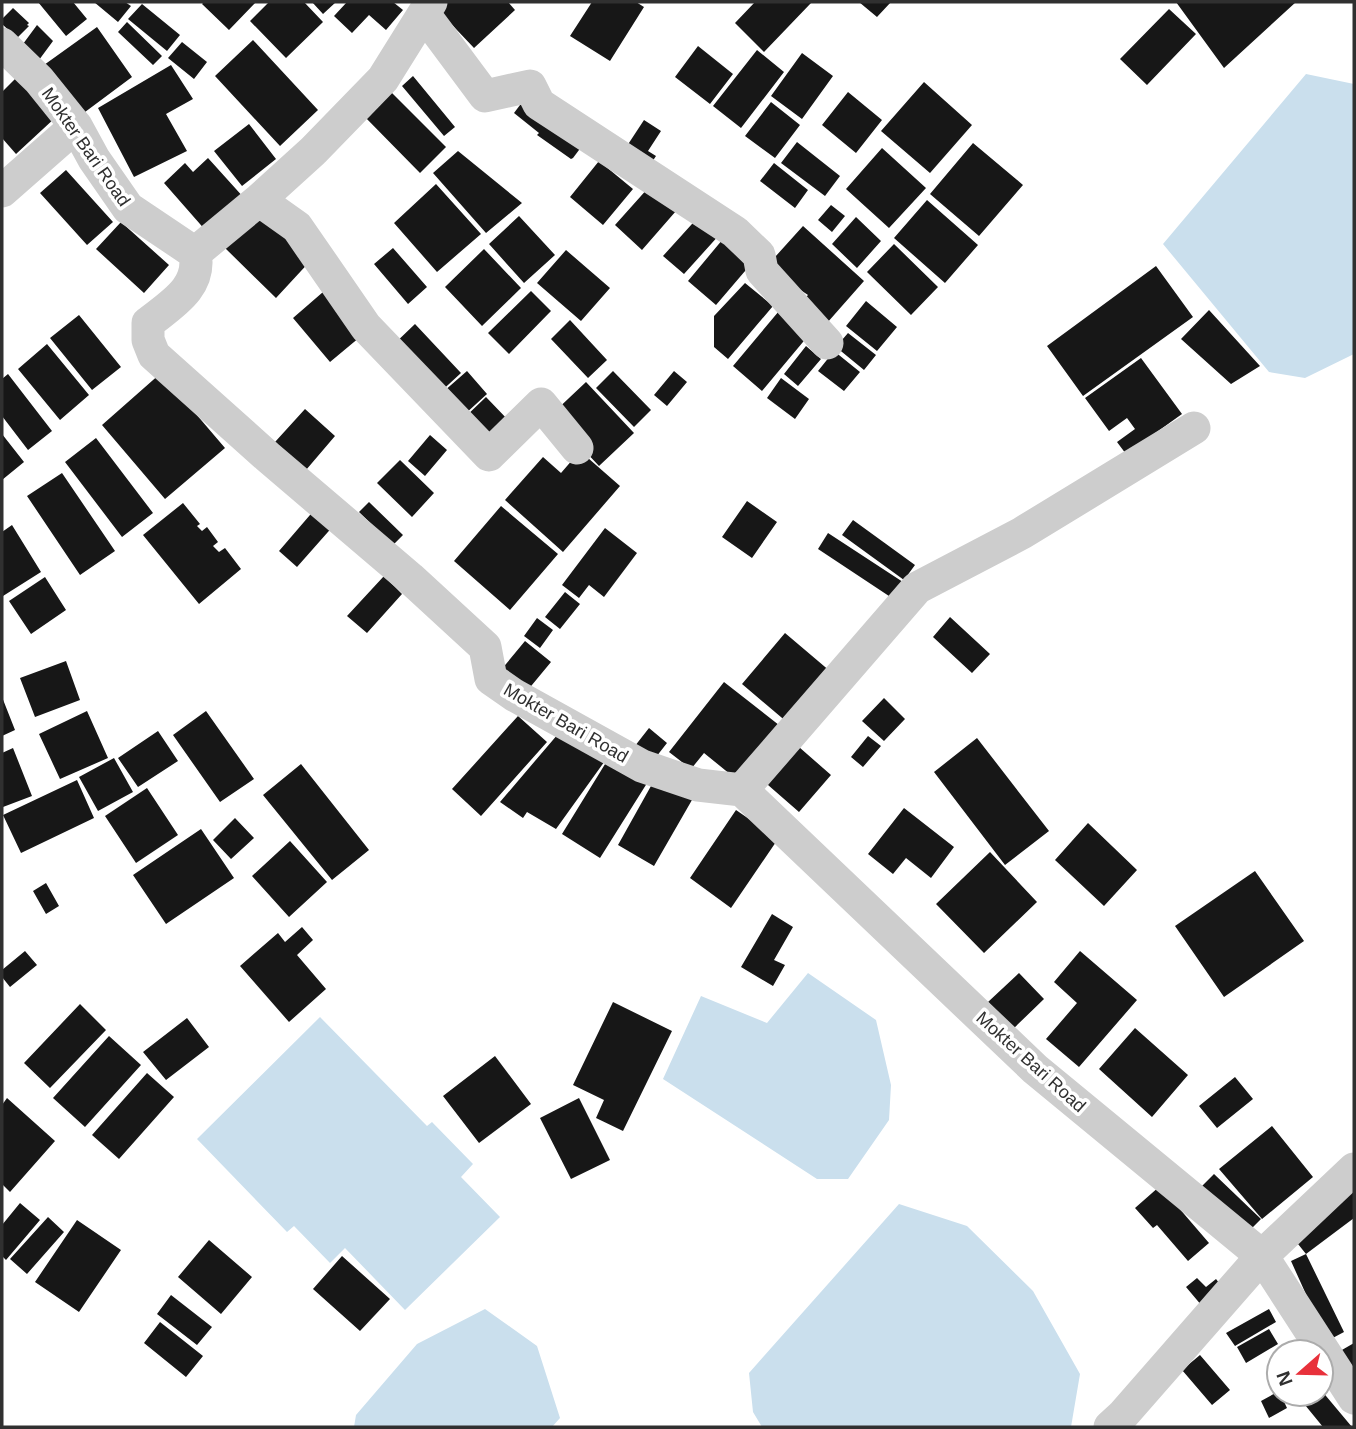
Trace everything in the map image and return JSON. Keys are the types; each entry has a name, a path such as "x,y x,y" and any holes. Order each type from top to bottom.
{"street":[{"path":"195,253 313,151 383,79 428,8 485,96 530,86 539,104 735,232 760,256 762,271 827,343"},
{"name":"Mokter Bari Road","path":"2,44 39,80 76,126 94,159 128,208 195,253 198,268 185,293 148,323 148,340 154,355 410,578 485,647 491,679 514,695 642,766 698,785 743,790 1035,1069 1262,1256 1354,1398"},
{"path":"2,191 76,126"},
{"path":"259,200 297,227 366,327 489,455 541,404 577,448"},
{"path":"743,790 917,588 1022,533 1194,428"},
{"path":"1110,1427 1262,1256 1354,1169"}],"water":[{"path":"1306,74 1354,84 1354,354 1305,378 1269,372 1163,244"},
{"path":"808,973 876,1020 891,1085 889,1120 848,1179 817,1179 663,1079 701,996 767,1023"},
{"path":"320,1017 427,1126 432,1122 473,1164 461,1177 500,1217 405,1310 345,1248 330,1263 294,1226 287,1232 197,1139"},
{"path":"899,1204 967,1226 1033,1291 1080,1374 1071,1427 762,1427 753,1412 749,1373"},
{"path":"485,1309 537,1346 560,1418 552,1427 354,1427 356,1415 417,1344"}],"building":[{"path":"38,2 73,2 87,19 66,36"},
{"path":"94,2 125,2 131,6 118,22"},
{"path":"256,2 229,30 202,4"},
{"path":"269,2 304,2 323,22 286,58 250,21"},
{"path":"312,2 336,2 323,14"},
{"path":"347,2 393,2 403,10 386,30 369,15 352,33 334,16"},
{"path":"447,2 508,2 515,10 474,48 438,10"},
{"path":"592,2 636,2 644,7 610,61 570,36"},
{"path":"755,2 811,3 764,52 735,23"},
{"path":"859,2 891,2 877,17"},
{"path":"1176,2 1296,2 1224,68"},
{"path":"142,4 180,35 167,51 128,19"},
{"path":"13,8 29,23 17,38 2,24 2,19"},
{"path":"1169,9 1196,34 1147,85 1120,59"},
{"path":"127,22 162,56 153,65 118,32"},
{"path":"37,25 53,41 39,60 23,44"},
{"path":"97,27 132,77 81,115 44,65"},
{"path":"253,40 318,110 280,146 215,76"},
{"path":"182,42 207,62 194,79 168,58"},
{"path":"698,46 733,74 710,104 675,77"},
{"path":"757,50 784,72 741,128 713,106"},
{"path":"802,53 833,76 802,119 771,96"},
{"path":"171,65 193,99 166,114 187,151 134,177 98,108"},
{"path":"18,76 56,117 16,154 2,138 2,92"},
{"path":"413,76 455,127 444,136 402,86"},
{"path":"924,82 972,125 930,173 881,131"},
{"path":"388,89 446,147 420,173 363,115"},
{"path":"848,92 882,120 856,153 822,125"},
{"path":"526,97 585,142 573,158 537,135 539,133 514,113"},
{"path":"771,102 800,125 775,158 745,136"},
{"path":"644,120 661,131 648,151 656,156 648,168 623,152"},
{"path":"249,124 276,159 242,186 214,151"},
{"path":"797,142 840,176 825,196 781,163"},
{"path":"973,143 1023,185 979,236 930,194"},
{"path":"882,148 926,188 889,228 846,189"},
{"path":"458,151 522,203 486,233 433,173"},
{"path":"208,158 245,199 207,232 164,183 185,163 193,172"},
{"path":"599,161 633,189 603,225 570,197"},
{"path":"774,163 808,190 795,208 760,181"},
{"path":"66,170 113,222 87,245 40,193"},
{"path":"436,184 481,234 437,272 394,223"},
{"path":"649,187 676,211 642,250 615,225"},
{"path":"927,200 978,245 945,283 894,238"},
{"path":"831,205 845,216 832,232 818,220"},
{"path":"262,209 313,258 276,298 225,248"},
{"path":"701,214 721,233 684,274 663,256"},
{"path":"519,216 555,255 524,283 489,244"},
{"path":"856,217 881,241 857,268 832,244"},
{"path":"121,222 169,265 144,293 96,249"},
{"path":"803,226 864,281 827,323 802,301 808,295 766,267"},
{"path":"728,233 757,257 716,305 688,281"},
{"path":"894,244 938,287 911,315 867,272"},
{"path":"393,248 427,287 408,304 374,264"},
{"path":"484,249 521,288 482,326 445,287"},
{"path":"566,250 610,288 581,321 537,283"},
{"path":"1156,266 1193,317 1083,396 1047,346"},
{"path":"745,283 773,306 728,359 714,347 714,316"},
{"path":"531,291 551,311 509,354 488,333"},
{"path":"323,292 360,337 330,362 293,318"},
{"path":"866,301 897,327 877,351 846,326"},
{"path":"1209,310 1260,366 1231,384 1181,339"},
{"path":"779,311 808,336 762,391 733,366"},
{"path":"79,315 121,367 92,390 50,338"},
{"path":"570,320 607,360 588,378 551,339"},
{"path":"415,324 461,373 436,396 391,347"},
{"path":"848,333 876,355 864,370 836,347"},
{"path":"47,344 89,395 60,420 18,369"},
{"path":"806,346 821,359 798,386 784,374"},
{"path":"834,351 860,372 844,391 818,371"},
{"path":"1141,358 1182,414 1126,454 1117,442 1135,429 1127,418 1109,431 1085,398"},
{"path":"467,371 487,394 464,415 443,392"},
{"path":"613,371 651,410 634,427 596,388"},
{"path":"674,371 687,382 667,406 654,395"},
{"path":"161,373 225,448 165,499 102,425"},
{"path":"8,374 52,431 28,450 2,416 2,379"},
{"path":"781,378 809,399 795,419 767,398"},
{"path":"586,382 634,433 599,466 551,415"},
{"path":"486,397 511,423 488,446 463,419"},
{"path":"305,409 335,436 306,470 275,442"},
{"path":"2,434 24,462 2,480"},
{"path":"430,435 447,450 425,476 408,461"},
{"path":"96,438 153,513 122,537 65,462"},
{"path":"580,451 620,486 563,552 505,500 543,457 561,473"},
{"path":"400,460 434,493 412,517 377,483"},
{"path":"62,473 115,551 80,575 27,496"},
{"path":"747,501 777,522 752,558 722,537"},
{"path":"369,502 403,535 393,545 359,512"},
{"path":"183,503 200,524 197,526 202,531 207,527 218,542 213,546 219,552 225,548 241,569 199,604 143,535"},
{"path":"501,506 558,554 510,610 454,561"},
{"path":"316,508 335,524 297,567 279,551"},
{"path":"853,520 915,565 904,580 842,535"},
{"path":"12,525 41,572 3,596 2,532"},
{"path":"605,528 637,553 604,597 589,585 579,598 562,585"},
{"path":"828,533 906,584 895,600 818,549"},
{"path":"384,576 402,594 367,633 347,616"},
{"path":"45,577 66,610 31,634 9,601"},
{"path":"565,592 580,604 560,629 545,617"},
{"path":"950,617 990,654 972,673 933,637"},
{"path":"537,618 553,630 540,648 524,636"},
{"path":"785,633 831,672 788,723 742,684"},
{"path":"525,641 551,662 527,691 501,670"},
{"path":"66,661 80,700 35,717 20,678"},
{"path":"724,682 784,729 741,783 704,753 691,769 669,752"},
{"path":"2,697 15,730 2,736"},
{"path":"884,698 905,719 884,741 862,721"},
{"path":"87,711 108,758 60,779 39,734"},
{"path":"206,711 254,779 220,802 173,735"},
{"path":"518,716 547,742 481,816 452,789"},
{"path":"564,727 607,758 556,829 527,812 523,818 500,802"},
{"path":"649,728 667,743 649,766 631,751"},
{"path":"158,731 178,761 138,787 118,758"},
{"path":"868,736 881,746 863,767 851,757"},
{"path":"977,738 1049,831 1005,865 934,772"},
{"path":"791,740 831,775 799,812 759,777"},
{"path":"13,748 32,796 3,807 2,753"},
{"path":"610,756 649,780 600,858 562,834"},
{"path":"114,758 133,792 98,811 79,777"},
{"path":"301,764 369,850 332,880 263,795"},
{"path":"656,777 696,793 654,866 618,845"},
{"path":"77,780 94,818 21,853 3,815"},
{"path":"147,788 178,835 136,863 105,816"},
{"path":"904,808 954,847 931,878 906,858 893,874 868,854"},
{"path":"736,810 778,839 731,908 690,878"},
{"path":"235,818 254,838 231,859 213,840"},
{"path":"1088,823 1137,870 1104,906 1055,860"},
{"path":"201,829 234,878 166,924 133,875"},
{"path":"290,841 327,882 289,917 252,876"},
{"path":"990,852 1037,902 984,953 936,904"},
{"path":"1255,871 1304,941 1224,997 1175,926"},
{"path":"46,883 59,906 46,914 33,891"},
{"path":"772,914 793,927 774,960 785,965 773,986 741,967"},
{"path":"302,927 313,940 297,955 326,989 289,1022 240,966 278,933 285,942"},
{"path":"25,951 37,965 10,987 2,977 2,970"},
{"path":"1080,951 1137,1000 1079,1067 1046,1039 1077,1003 1054,982"},
{"path":"1019,973 1044,999 1013,1029 988,1002"},
{"path":"613,1002 672,1031 623,1131 596,1118 604,1100 573,1085"},
{"path":"80,1004 106,1030 50,1088 24,1063"},
{"path":"187,1018 209,1047 166,1080 143,1052"},
{"path":"1135,1028 1188,1075 1152,1117 1099,1069"},
{"path":"109,1036 141,1065 85,1127 53,1098"},
{"path":"495,1056 531,1104 479,1143 443,1096"},
{"path":"147,1073 174,1097 119,1159 92,1135"},
{"path":"1235,1077 1253,1099 1217,1128 1199,1106"},
{"path":"7,1098 55,1141 10,1192 2,1184 2,1105"},
{"path":"579,1098 610,1160 571,1179 540,1118"},
{"path":"1272,1126 1313,1177 1262,1219 1219,1169"},
{"path":"1214,1174 1261,1219 1249,1231 1202,1186"},
{"path":"1354,1184 1354,1218 1306,1254 1290,1234"},
{"path":"1160,1186 1209,1243 1188,1261 1157,1225 1153,1228 1135,1208"},
{"path":"20,1203 40,1220 6,1260 2,1256 2,1225"},
{"path":"48,1217 64,1232 27,1274 10,1259"},
{"path":"77,1220 121,1250 79,1312 35,1282"},
{"path":"209,1240 252,1277 221,1314 178,1277"},
{"path":"1306,1254 1344,1332 1333,1338 1326,1338 1291,1261"},
{"path":"342,1256 390,1299 360,1331 313,1289"},
{"path":"1197,1278 1206,1287 1216,1279 1223,1288 1202,1306 1186,1287"},
{"path":"171,1295 212,1327 197,1345 157,1314"},
{"path":"1269,1309 1276,1322 1235,1346 1226,1333"},
{"path":"160,1322 203,1356 186,1377 144,1343"},
{"path":"1269,1329 1274,1338 1265,1338 1265,1352 1246,1363 1237,1347"},
{"path":"1354,1343 1354,1386 1335,1354"},
{"path":"1200,1355 1230,1390 1212,1405 1182,1370"},
{"path":"1265,1399 1265,1408 1287,1408 1269,1418 1261,1401"},
{"path":"1335,1407 1352,1427 1323,1427 1307,1408"}]}
